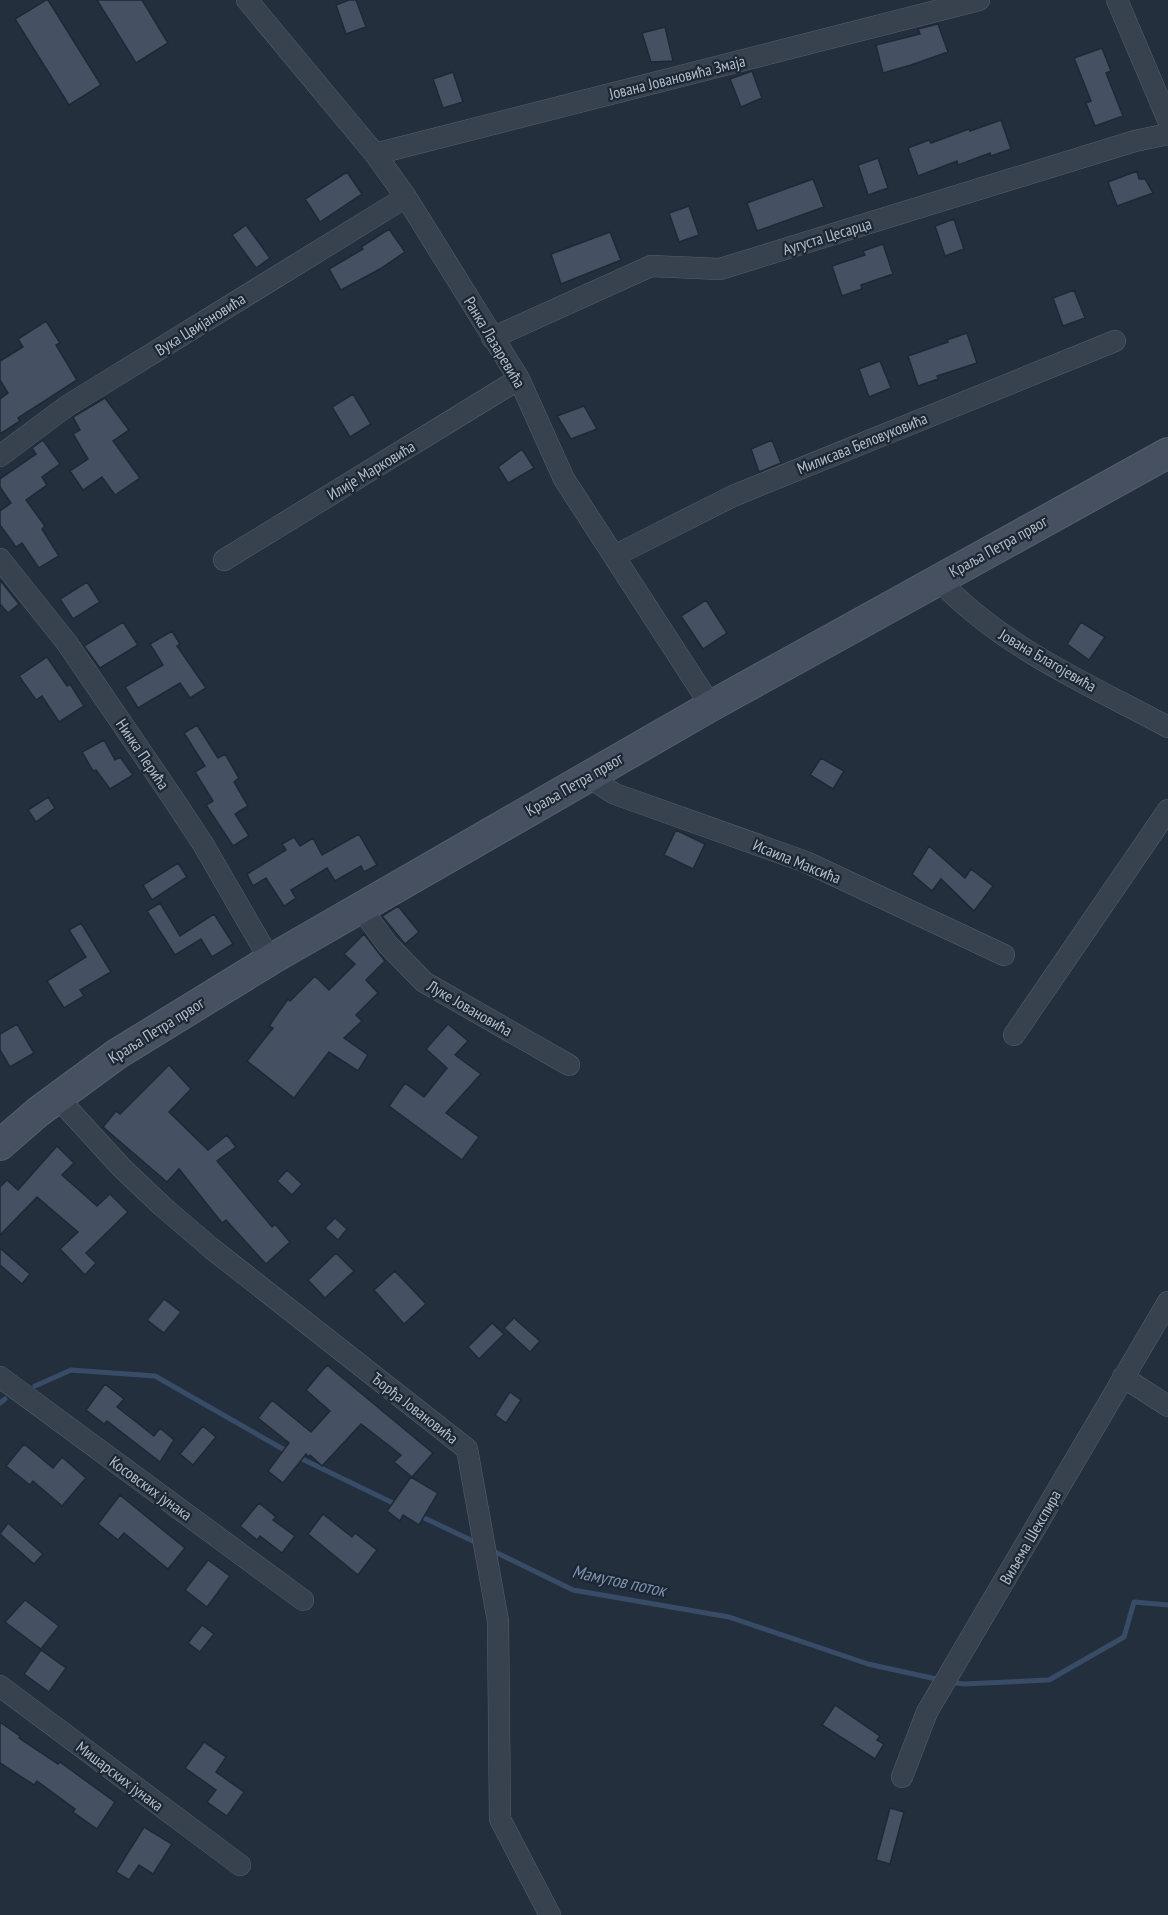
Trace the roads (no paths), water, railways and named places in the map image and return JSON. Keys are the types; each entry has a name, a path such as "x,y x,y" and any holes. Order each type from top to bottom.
{"street":[{"name":"Јована Јовановића Змаја","path":"375,154 979,0"},
{"path":"1117,0 1168,120"},
{"name":"Ранка Лазаревића","path":"251,1 375,154 406,198 519,379 564,479 711,706"},
{"name":"Аугуста Цесарца","path":"492,338 651,266 720,269 1135,141 1168,134"},
{"name":"Вука Цвијановића","path":"0,456 67,406 406,198"},
{"name":"Милисава Беловуковића","path":"614,556 733,496 1115,341"},
{"name":"Илије Марковића","path":"224,560 519,379"},
{"name":"Краља Петра првог","path":"0,1145 57,1097 146,1035 270,960 587,776 1168,453"},
{"name":"Нинка Перића","path":"0,559 67,643 203,844 270,960"},
{"name":"Јована Благојевића","path":"938,579 974,614 1017,645 1168,727"},
{"name":"Исаила Максића","path":"587,776 615,794 806,862 1004,955"},
{"path":"1014,1035 1168,810"},
{"name":"Луке Јовановића","path":"360,908 387,944 424,982 569,1065"},
{"name":"Ђорђа Јовановића","path":"57,1097 121,1167 162,1206 467,1449 498,1621 500,1819 549,1915"},
{"name":"Виљема Шекспира","path":"902,1777 927,1712 1168,1302"},
{"name":"Косовских јунака","path":"0,1377 303,1600"},
{"path":"1123,1377 1168,1406"},
{"name":"Мишарских јунака","path":"0,1686 240,1865"}],"waterway":[{"name":"Мамутов поток","path":"35,1386 71,1370 155,1376 288,1452"},
{"name":"Мамутов поток","path":"0,1403 5,1399"},
{"name":"Мамутов поток","path":"296,1456 399,1506"},
{"name":"Мамутов поток","path":"418,1515 477,1543"},
{"name":"Мамутов поток","path":"491,1550 573,1590 729,1617 868,1664 941,1680"},
{"name":"Мамутов поток","path":"950,1682 964,1684 1049,1680 1124,1637 1134,1602 1168,1605"}]}
